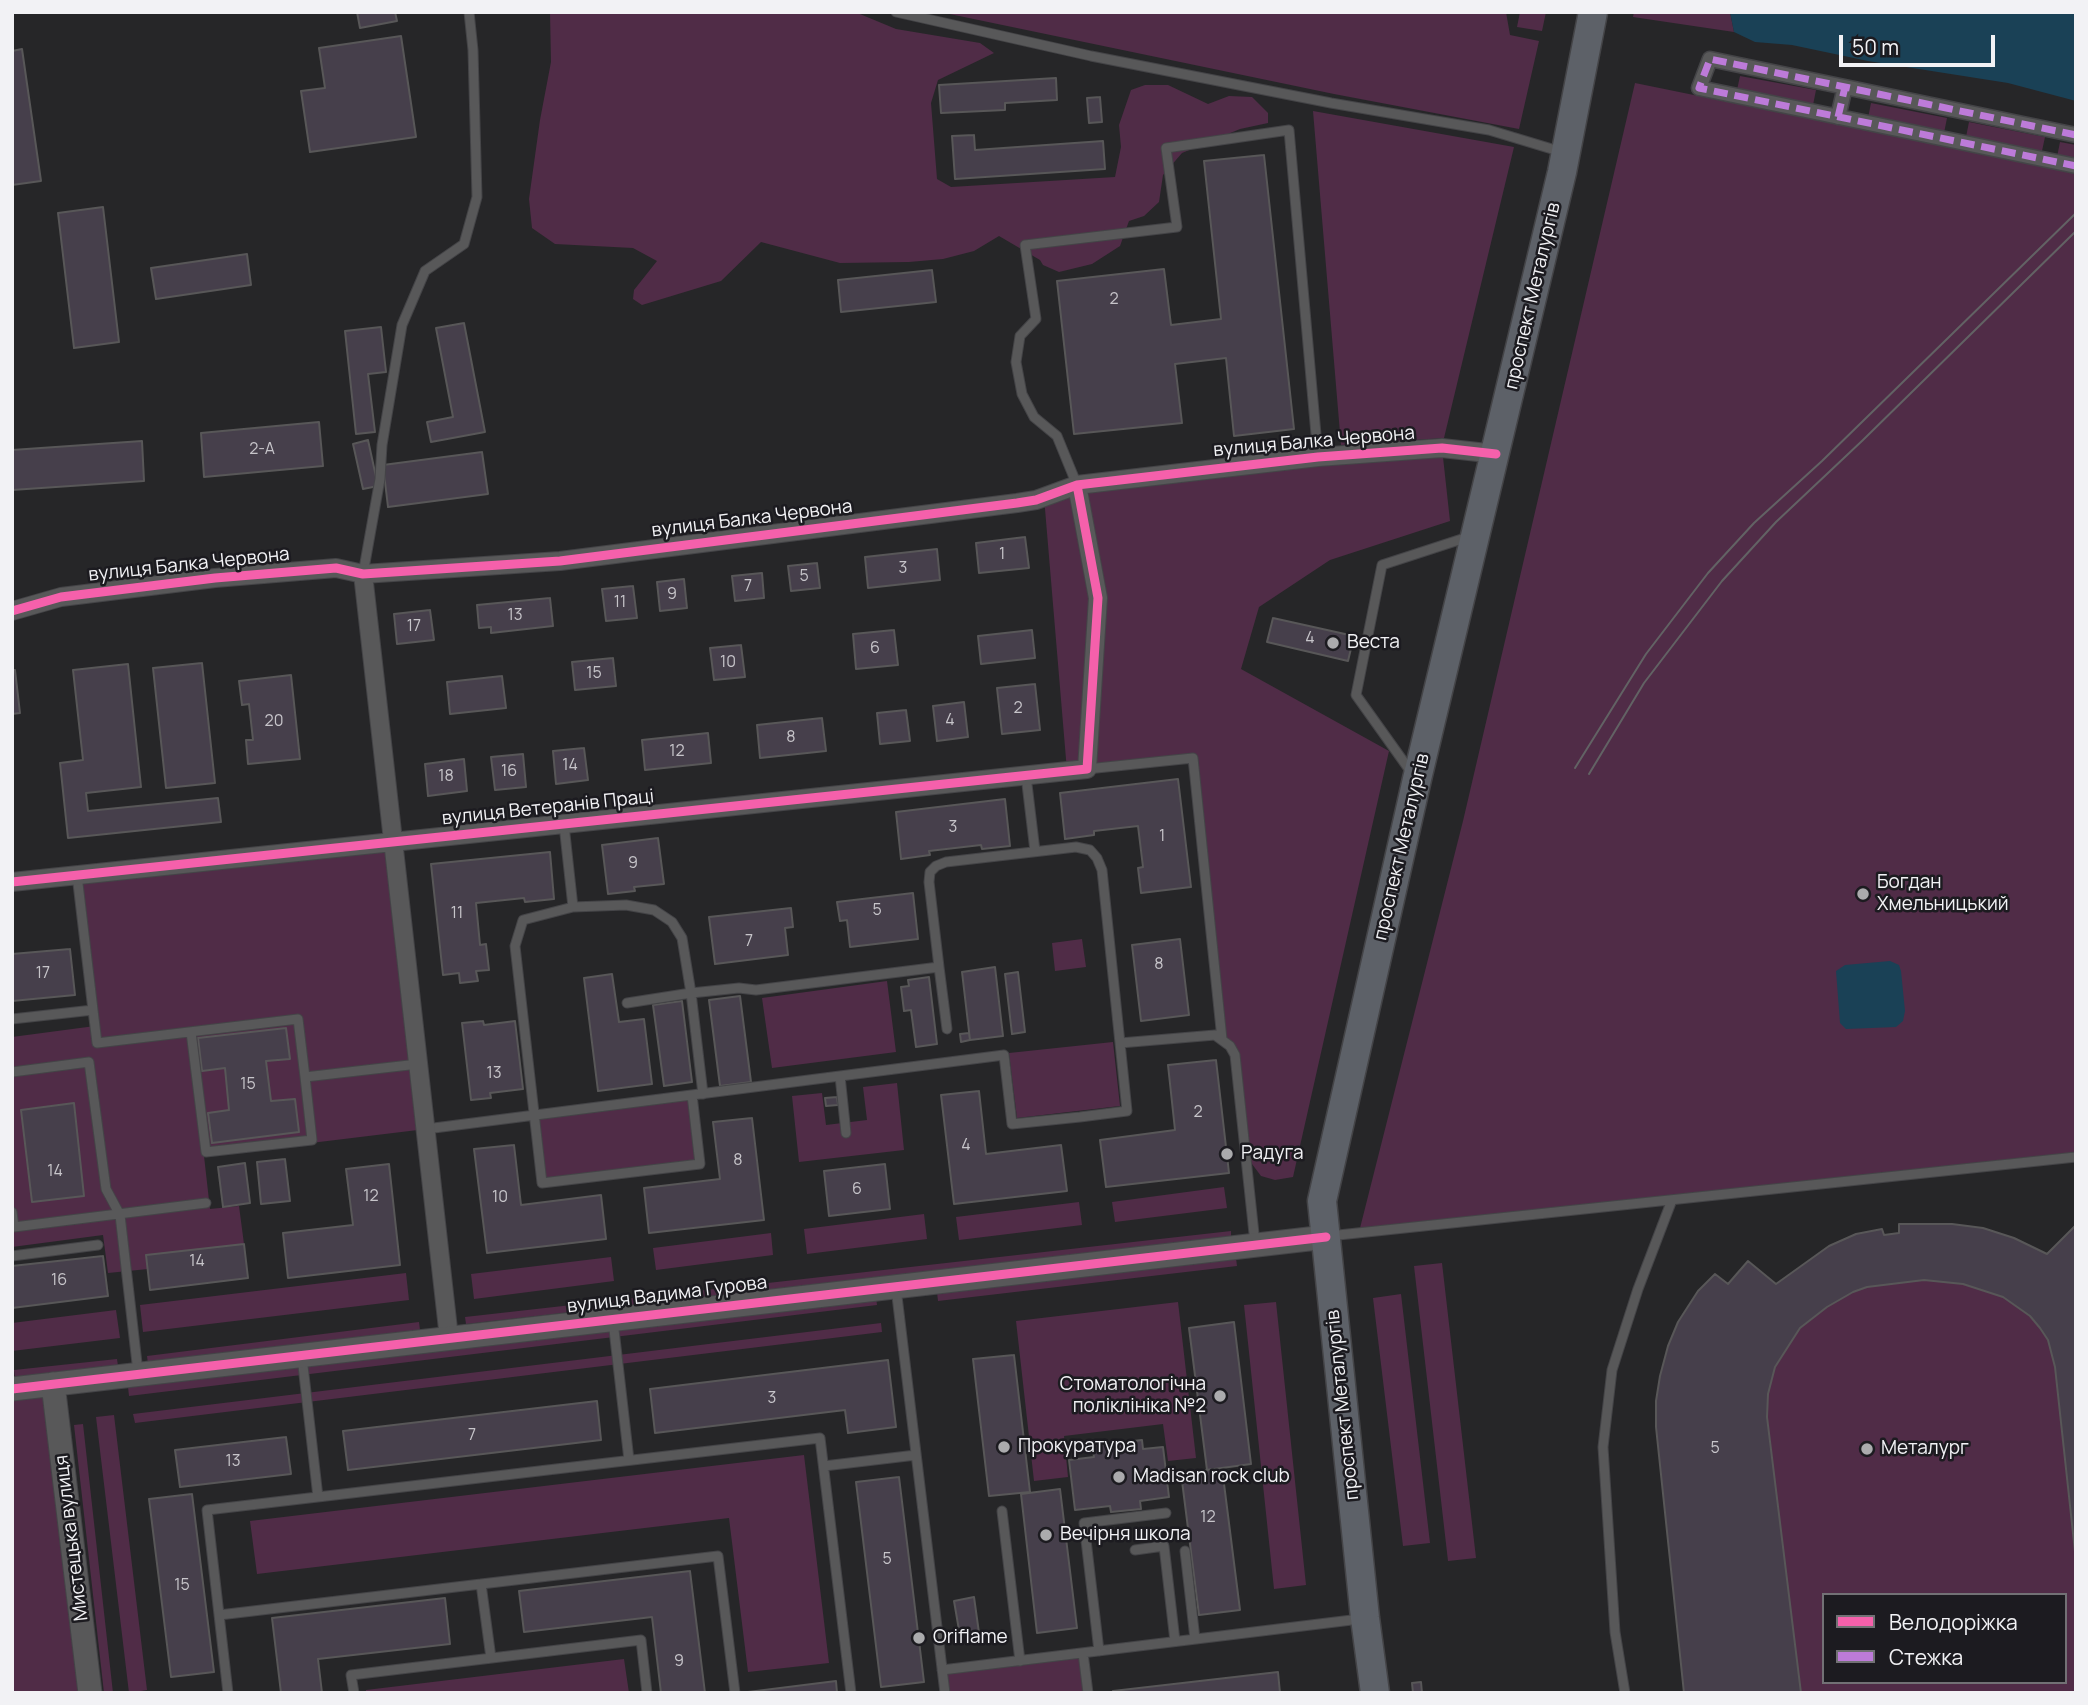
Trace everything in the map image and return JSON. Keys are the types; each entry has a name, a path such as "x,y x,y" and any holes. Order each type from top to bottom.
{"main road":[{"name":"проспект Металургів","path":"1375,1693 1322,1201 1416,779 1477,534 1566,153 1593,12"}],"street":[{"path":"2076,135 1710,59 1699,88 2076,166"},
{"path":"1838,117 1845,87"},
{"name":"вулиця Балка Червона","path":"12,611 61,597 215,578 336,568 363,574 573,559 1017,503 1036,500 1077,485 1318,457 1442,448 1496,454"},
{"path":"1077,485 1098,598 1087,769"},
{"path":"363,574 449,1338"},
{"name":"вулиця Ветеранів Праці","path":"12,882 1087,769"},
{"name":"вулиця Вадима Гурова","path":"12,1388 1326,1237"},
{"name":"Мистецька вулиця","path":"53,1384 90,1693"}],"lane":[{"path":"363,574 402,325 425,271 464,244 477,197 473,50 469,12"},
{"path":"896,12 1091,56 1331,103 1489,130 1566,153"},
{"path":"1077,485 1057,436 1034,417 1022,394 1016,362 1020,336 1036,319 1025,245 1177,227 1166,148 1289,130 1318,457"},
{"path":"1416,779 1356,695 1382,565 1477,534"},
{"path":"1087,769 1193,758 1222,1039"},
{"path":"1026,776 1034,851"},
{"path":"564,825 573,907"},
{"path":"426,1129 1004,1055 1013,1124 1127,1111 1099,861 1093,852 1085,848 1034,851 946,862 933,869 929,882 947,1029"},
{"path":"77,875 97,1043 191,1032 298,1020 312,1140 206,1152 191,1032"},
{"path":"692,1095 700,1164 542,1183 515,946 523,920 573,907 626,905 654,910 672,922 682,938 703,1094"},
{"path":"626,1003 691,993 739,988 756,990 939,967"},
{"path":"12,1019 93,1010"},
{"path":"1120,1043 1215,1035 1233,1050 1238,1065 1255,1245"},
{"path":"12,1072 89,1062 106,1189 120,1215 138,1374"},
{"path":"305,1077 418,1064"},
{"path":"840,1076 846,1133"},
{"path":"1326,1237 2076,1157"},
{"path":"1625,1693 1615,1632 1603,1447 1612,1370 1638,1290 1672,1200"},
{"path":"12,1212 14,1227 206,1203"},
{"path":"12,1255 98,1245"},
{"path":"896,1285 945,1693"},
{"path":"612,1319 629,1460"},
{"path":"301,1355 318,1497"},
{"path":"228,1693 207,1510 820,1438 851,1693"},
{"path":"824,1466 916,1455"},
{"path":"1002,1511 1020,1661"},
{"path":"1099,1651 1084,1523 1166,1513"},
{"path":"1135,1550 1164,1546 1175,1641"},
{"path":"1185,1550 1195,1639"},
{"path":"219,1615 718,1556 735,1693"},
{"path":"481,1584 491,1658"},
{"path":"942,1670 1365,1618"},
{"path":"354,1693 351,1675 640,1640 647,1693"},
{"path":"1083,1653 1088,1693"}],"shaded area":[{"path":"550,12 855,12 896,29 980,43 994,53 938,80 931,103 937,179 951,187 1115,177 1121,147 1119,125 1131,90 1145,85 1168,85 1208,104 1229,96 1252,97 1268,113 1268,123 1240,129 1182,153 1163,175 1159,202 1144,216 1129,221 1120,246 1092,264 1059,272 1043,265 1040,260 999,236 974,251 943,259 909,262 840,263 761,242 721,281 642,305 633,299 634,290 657,261 633,248 555,244 532,228 529,199 551,62"},
{"path":"940,12 1506,12 1510,35 1539,41 1519,129 1334,94"},
{"path":"1520,12 1546,12 1542,31 1517,27"},
{"path":"1634,12 1730,12 1734,32 1633,17"},
{"path":"1740,76 1816,90 1813,105 1737,90"},
{"path":"1635,83 2076,173 2076,1157 1359,1232 1463,821"},
{"path":"1871,103 1947,118 1944,133 1868,118"},
{"path":"1313,111 1514,147 1444,438 1341,445"},
{"path":"1969,122 2045,137 2042,151 1966,137"},
{"path":"2060,142 2076,145 2076,161 2057,157"},
{"path":"1442,448 1450,521 1330,560 1259,607 1241,669 1389,751 1293,1177 1275,1180 1261,1176 1246,1156 1238,1065 1222,1039 1193,758 1067,771 1044,497"},
{"path":"394,841 426,1129 204,1156 210,1209 239,1206 244,1244 147,1255 148,1269 108,1273 103,1235 12,1247 12,1037 95,1026 77,875"},
{"path":"1082,939 1086,967 1055,971 1052,943"},
{"path":"887,981 896,1052 772,1068 762,998"},
{"path":"1113,1042 1120,1106 1017,1118 1009,1053"},
{"path":"897,1083 904,1150 799,1162 792,1096 822,1093 826,1125 867,1120 863,1087"},
{"path":"692,1095 700,1164 542,1183 534,1115"},
{"path":"1224,1187 1227,1208 1115,1222 1112,1202"},
{"path":"1079,1202 1082,1225 959,1240 956,1217"},
{"path":"924,1214 927,1239 807,1254 804,1229"},
{"name":"Металург","path":"1899,1224 1952,1224 2046,1254 2076,1225 2076,1693 1684,1693 1656,1427 1660,1376 1678,1322 1698,1291 1715,1274 1728,1283 1748,1261 1776,1284 1829,1246 1856,1234 1882,1229 1885,1235 1899,1233"},
{"path":"1231,1231 1231,1237 466,1324 465,1317"},
{"path":"771,1233 773,1255 656,1270 653,1248"},
{"path":"611,1257 614,1281 474,1299 471,1274"},
{"path":"1236,1258 1237,1266 938,1301 937,1292"},
{"path":"1442,1263 1476,1558 1448,1561 1414,1266"},
{"path":"406,1273 409,1300 143,1332 140,1305"},
{"path":"1401,1294 1430,1543 1403,1546 1373,1298"},
{"path":"876,1297 877,1305 129,1396 128,1387"},
{"path":"1178,1302 1196,1458 1168,1461 1163,1424 1064,1436 1068,1477 1034,1481 1016,1321"},
{"path":"1276,1302 1306,1585 1274,1589 1244,1305"},
{"path":"116,1310 120,1338 12,1351 12,1323"},
{"path":"419,1322 420,1330 148,1364 147,1356"},
{"path":"881,1323 882,1332 135,1423 133,1414"},
{"path":"117,1359 118,1366 15,1378 14,1370"},
{"path":"53,1384 90,1693 12,1693 12,1389"},
{"path":"114,1415 147,1690 129,1693 96,1417"},
{"path":"83,1424 113,1693 104,1693 74,1425"},
{"path":"804,1455 829,1663 748,1672 729,1518 257,1574 250,1521"},
{"path":"1083,1653 1088,1693 945,1693 942,1670"},
{"path":"624,1659 629,1693 366,1693 366,1690"}],"water":[{"path":"1730,12 2076,12 2076,101 2008,83 1868,61 1792,45 1755,42 1734,32"},
{"path":"1890,961 1899,965 1901,971 1905,1011 1903,1021 1896,1027 1846,1029 1840,1023 1836,971 1845,965"}],"building":[{"path":"357,12 395,12 397,21 360,28"},
{"path":"401,36 416,137 310,152 301,91 325,88 319,48"},
{"path":"22,49 41,181 12,185 12,51"},
{"path":"1056,78 1057,100 1005,103 1005,110 941,113 939,85"},
{"path":"1100,97 1102,122 1089,123 1087,98"},
{"path":"974,135 975,150 1103,141 1105,169 955,179 952,136"},
{"path":"1264,155 1294,429 1234,436 1226,358 1175,364 1182,423 1074,434 1057,281 1164,269 1171,325 1221,319 1204,161"},
{"path":"103,207 119,342 74,348 58,213"},
{"path":"247,254 251,285 156,299 151,268"},
{"path":"932,270 936,302 841,312 838,280"},
{"path":"464,323 485,432 431,442 427,422 453,417 436,328"},
{"path":"381,327 386,372 368,374 375,432 356,434 345,331"},
{"path":"319,422 323,466 204,477 201,433"},
{"path":"368,440 378,486 363,489 353,444"},
{"path":"142,441 144,481 12,490 12,450"},
{"path":"482,452 488,494 388,507 383,465"},
{"path":"1025,537 1029,568 979,573 976,543"},
{"path":"937,549 940,580 868,588 865,557"},
{"path":"817,563 820,588 791,591 788,566"},
{"path":"762,573 764,598 735,601 732,576"},
{"path":"684,579 687,608 660,611 657,582"},
{"path":"633,586 637,618 606,621 602,589"},
{"path":"550,598 553,626 491,633 491,627 479,628 477,605"},
{"path":"430,610 434,640 397,644 394,614"},
{"path":"1273,618 1354,636 1348,661 1267,642"},
{"path":"894,630 898,665 856,669 853,634"},
{"path":"1032,630 1035,658 981,664 978,636"},
{"path":"741,645 745,677 714,680 710,648"},
{"path":"613,658 616,686 575,690 572,662"},
{"path":"202,663 215,783 166,788 153,668"},
{"path":"128,664 141,787 86,793 88,811 218,798 221,822 68,838 60,763 83,760 73,670"},
{"path":"12,670 15,670 20,713 12,714"},
{"path":"291,675 300,759 248,764 246,740 253,740 249,704 242,705 239,681"},
{"path":"502,676 506,708 450,714 447,682"},
{"path":"1035,684 1040,730 1002,734 997,688"},
{"path":"964,702 968,737 937,741 933,706"},
{"path":"906,710 910,741 880,744 877,713"},
{"path":"822,718 826,751 760,758 757,725"},
{"path":"708,733 711,763 645,770 642,740"},
{"path":"584,748 588,780 556,784 553,751"},
{"path":"523,754 526,787 495,790 491,757"},
{"path":"464,759 467,791 428,796 425,764"},
{"path":"1178,779 1191,887 1141,893 1138,868 1143,867 1138,826 1094,831 1094,835 1065,839 1060,793"},
{"path":"1005,799 1010,846 982,849 981,845 929,851 930,855 901,859 896,812"},
{"path":"658,838 664,884 634,887 635,891 608,894 602,845"},
{"path":"550,852 554,899 525,902 524,898 476,903 480,945 486,944 489,970 476,971 478,981 460,983 459,973 443,975 431,864"},
{"path":"913,893 918,939 850,947 847,920 840,921 837,902"},
{"path":"791,908 793,927 785,928 788,955 715,964 709,917"},
{"path":"1180,939 1189,1015 1141,1021 1132,945"},
{"path":"70,949 75,995 12,1001 12,954"},
{"path":"995,967 1003,1036 970,1040 962,972"},
{"path":"1018,972 1025,1032 1012,1034 1005,974"},
{"path":"612,974 619,1022 644,1019 652,1084 598,1091 584,978"},
{"path":"929,977 937,1044 916,1047 911,1010 904,1011 901,987 909,986 908,980"},
{"path":"740,996 751,1082 720,1086 709,1000"},
{"path":"682,1001 692,1082 664,1086 653,1005"},
{"path":"483,1021 484,1025 515,1021 523,1089 490,1093 491,1098 471,1100 462,1023"},
{"path":"286,1028 290,1059 266,1061 271,1101 295,1099 299,1132 212,1143 208,1113 229,1110 225,1068 202,1071 198,1038"},
{"path":"969,1033 970,1040 961,1042 960,1034"},
{"path":"1216,1060 1229,1173 1106,1187 1100,1140 1175,1130 1168,1065"},
{"path":"979,1091 986,1154 1061,1145 1067,1191 954,1204 941,1095"},
{"path":"837,1097 838,1105 826,1106 825,1098"},
{"path":"74,1103 84,1196 32,1202 21,1110"},
{"path":"752,1118 764,1220 649,1233 644,1188 720,1179 713,1122"},
{"path":"514,1145 521,1205 601,1195 606,1239 487,1253 474,1149"},
{"path":"285,1159 290,1201 261,1204 257,1162"},
{"path":"245,1163 250,1203 223,1207 218,1167"},
{"path":"389,1164 400,1265 288,1278 283,1233 353,1225 346,1169"},
{"path":"885,1164 890,1209 829,1216 824,1171"},
{"path":"1899,1224 1952,1224 1983,1228 2014,1238 2047,1254 2076,1225 2076,1561 2055,1367 2048,1340 2040,1328 2030,1316 2003,1297 1963,1284 1924,1280 1867,1287 1827,1307 1800,1328 1775,1367 1768,1394 1767,1417 1801,1693 1684,1693 1656,1427 1660,1376 1678,1322 1698,1291 1715,1274 1728,1284 1748,1261 1776,1284 1829,1246 1856,1234 1882,1229 1884,1235 1899,1233"},
{"path":"244,1244 248,1278 150,1290 146,1255"},
{"path":"103,1256 108,1296 12,1308 12,1266"},
{"name":"Стоматологічна поліклініка №2","path":"1234,1322 1251,1464 1207,1470 1189,1328"},
{"name":"Прокуратура","path":"1014,1355 1030,1492 989,1496 973,1359"},
{"path":"888,1360 896,1427 848,1433 845,1410 655,1433 650,1389"},
{"path":"597,1401 601,1440 348,1470 343,1431"},
{"path":"286,1437 291,1474 180,1487 175,1450"},
{"name":"Madisan rock club","path":"1142,1440 1143,1449 1163,1447 1169,1497 1140,1501 1141,1509 1111,1512 1110,1506 1075,1510 1069,1460 1094,1457 1092,1446"},
{"path":"1222,1468 1240,1610 1199,1615 1181,1473"},
{"path":"899,1477 924,1682 881,1687 856,1482"},
{"name":"Вечірня школа","path":"1060,1489 1077,1628 1037,1633 1021,1494"},
{"path":"192,1494 214,1672 171,1677 149,1499"},
{"path":"690,1571 705,1693 661,1693 652,1617 524,1632 519,1591"},
{"path":"974,1597 979,1633 960,1636 954,1601"},
{"path":"445,1598 450,1644 318,1659 322,1693 281,1693 272,1618"},
{"path":"1278,1672 1280,1693 1113,1691"},
{"path":"836,1681 837,1693 748,1692"},
{"path":"1421,1682 1422,1693 1413,1693 1412,1683"}],"tram line":[{"path":"1575,768 1646,654 1708,573 1754,523 1822,461 2076,213"},
{"path":"1589,774 1644,683 1722,581 1776,522 2076,231"}],"marked path":[{"path":"2076,135 1710,59 1699,88 2076,166"},
{"path":"1838,117 1845,87"}],"cycle path":[{"path":"12,611 61,597 215,578 336,568 363,574 560,561 1017,503 1036,500 1077,485 1318,457 1442,448 1496,454"},
{"path":"12,882 1087,769 1098,598 1077,485"},
{"path":"12,1389 1326,1237"}],"place":[{"name":"Веста","path":"1333,643"},
{"name":"Богдан Хмельницький","path":"1863,894"},
{"name":"Радуга","path":"1227,1154"},
{"name":"Стоматологічна поліклініка №2","path":"1220,1396"},
{"name":"Прокуратура","path":"1004,1447"},
{"name":"Металург","path":"1867,1449"},
{"name":"Madisan rock club","path":"1119,1477"},
{"name":"Вечірня школа","path":"1046,1535"},
{"name":"Oriflame","path":"919,1638"}]}
